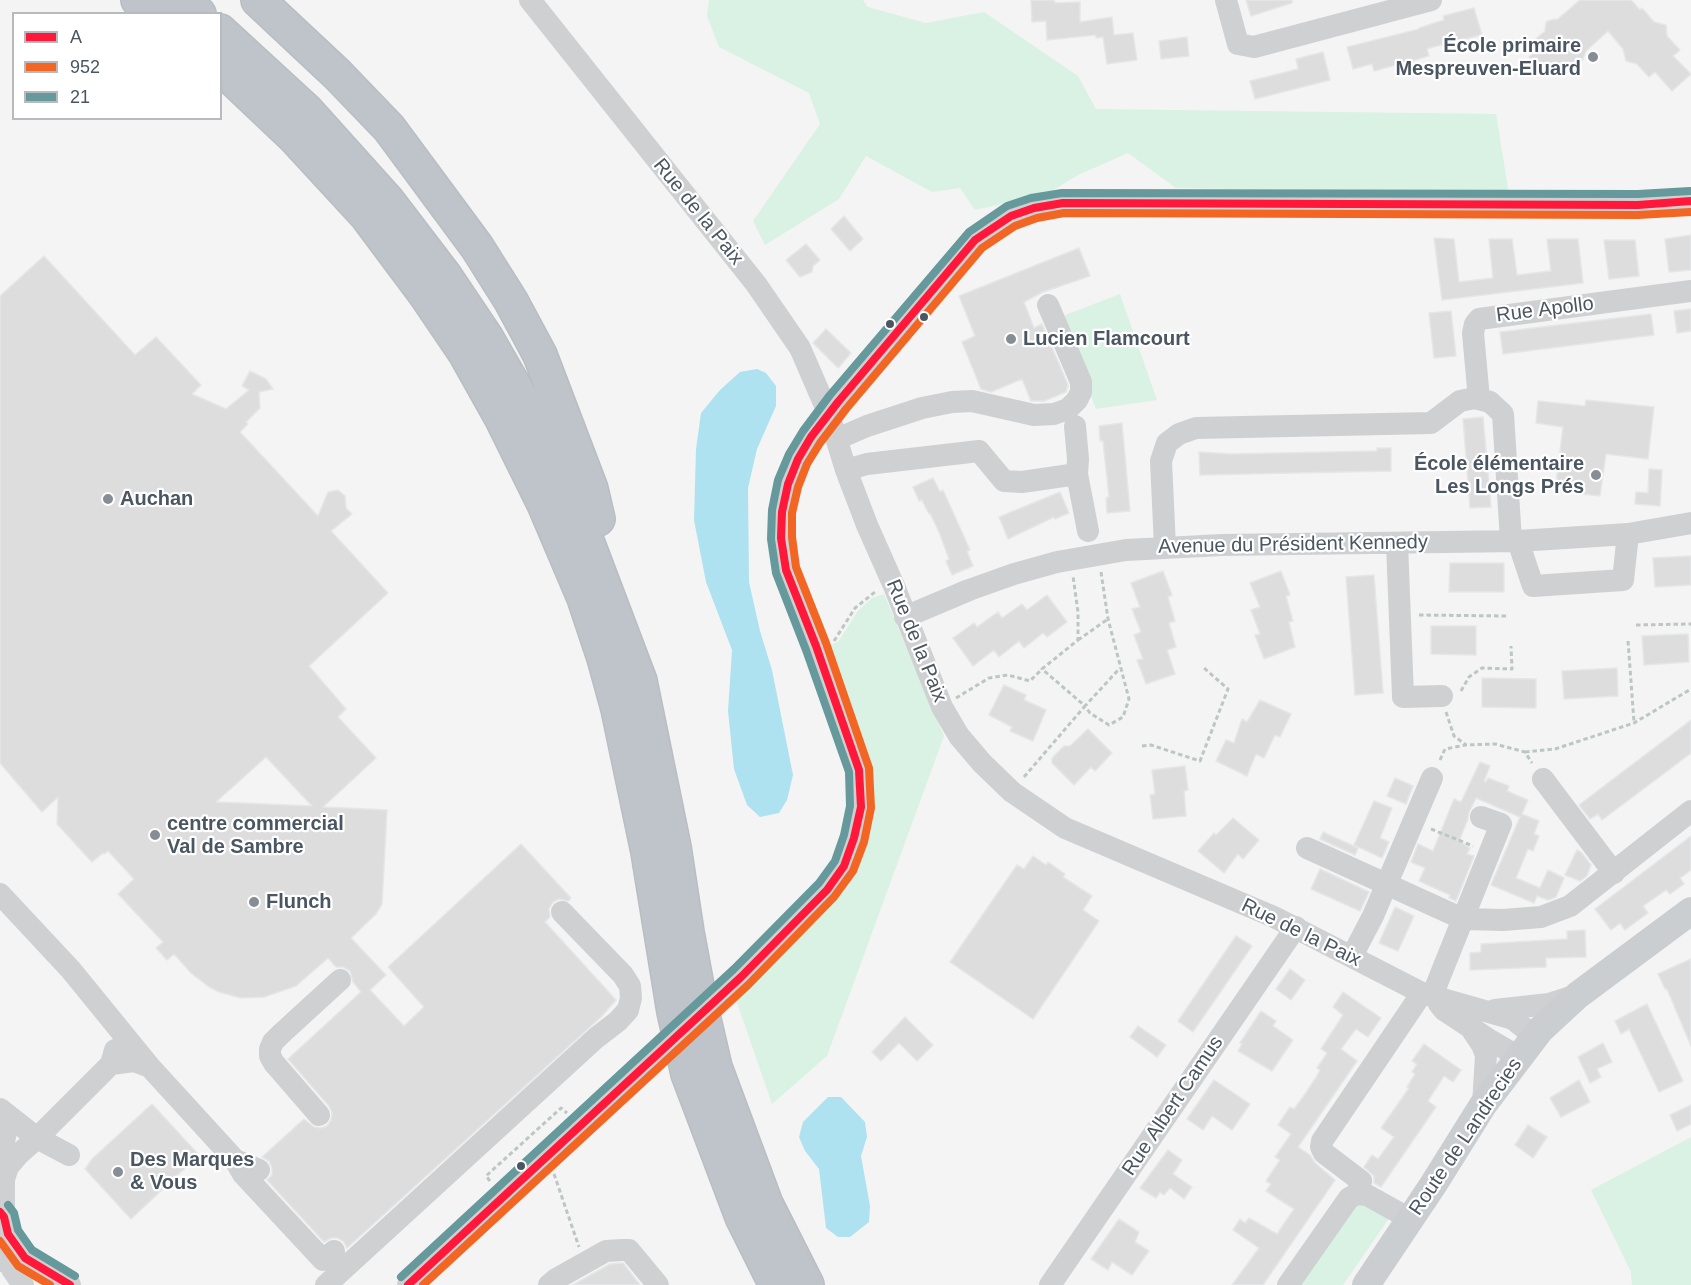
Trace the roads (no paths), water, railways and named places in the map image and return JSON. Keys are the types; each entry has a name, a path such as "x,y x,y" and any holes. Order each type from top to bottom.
{"highway":[{"path":"138,0 153,12"},
{"path":"182,0 197,12"},
{"path":"258,0 337,74 389,128 470,237 511,301 540,355 591,489 640,681 674,847 700,1002 715,1066 766,1204 807,1285"},
{"path":"222,33 307,111 387,200 445,276 486,337 529,412 571,499 640,681"},
{"path":"222,70 295,138 366,215 425,294 465,354 502,419 544,504 584,598 618,709 648,852 674,1012 688,1074 742,1217 776,1285"}],"main road":[{"name":"Route de Landrecies","path":"1366,1285 1483,1105 1527,1047 1578,994 1691,911"}],"street":[{"name":"Rue de la Paix","path":"530,0 756,284 800,348 829,415 846,470 942,707 958,736 982,763 1012,792 1065,828 1296,927 1427,994 1444,1010 1488,1039 1527,1047"},
{"path":"1226,0 1238,44 1254,48 1431,0"},
{"path":"408,1285 741,977 827,890 844,866 861,807 860,770 786,570 781,538 782,512 788,484 798,459 811,437 975,240 1011,216 1034,208 1063,203 1638,205 1691,201"},
{"name":"Rue Apollo","path":"1479,399 1473,333 1479,319 1691,291"},
{"path":"837,439 867,426 922,408 951,402 972,402 1034,415 1054,414 1068,409 1081,392 1081,382 1048,305"},
{"path":"1165,547 1161,461 1167,443 1179,434 1196,428 1431,423 1460,402 1474,398 1490,402 1503,414 1514,541 1533,586 1623,580 1628,534"},
{"path":"1076,426 1077,474 1088,531"},
{"path":"846,470 867,464 979,451 1004,481 1023,482 1077,474"},
{"name":"Avenue du Président Kennedy","path":"905,617 1014,574 1098,554 1165,547 1514,541 1628,534 1691,523"},
{"path":"1396,543 1403,697 1442,696"},
{"path":"1352,956 1387,884 1432,778"},
{"path":"1544,779 1614,873"},
{"path":"1307,848 1463,919 1540,917 1570,906 1691,811"},
{"path":"1357,1194 1361,1181 1324,1153 1321,1147 1322,1141 1427,994 1463,919 1501,824 1481,817"},
{"path":"0,894 70,970 150,1067 235,1160 243,1174 323,1260 334,1251"},
{"path":"326,1285 628,1010 631,998 630,986 623,975 562,912"},
{"name":"Rue Albert Camus","path":"1050,1285 1296,927"},
{"path":"319,1115 274,1063 270,1056 270,1049 281,1034 340,980"},
{"path":"1427,994 1514,1019 1527,1047"},
{"path":"1487,1011 1549,1004 1578,994"},
{"path":"596,1038 611,1019 618,1002"},
{"path":"23,1285 12,1269 3,1235 4,1179 8,1167 111,1064 116,1047 113,1022"},
{"path":"1467,1024 1486,1054 1483,1105"},
{"path":"111,1064 134,1061 150,1067"},
{"path":"3,1112 40,1115 75,1101"},
{"path":"3,1112 37,1138 69,1155"},
{"path":"2,1153 6,1132 3,1112"},
{"path":"235,1160 258,1170"},
{"path":"1288,1285 1349,1198 1357,1194 1367,1195 1410,1219"},
{"path":"3,1235 25,1258 70,1285"},
{"path":"549,1285 606,1251 629,1250 658,1285"}],"water":[{"path":"757,369 766,373 776,386 776,406 757,449 748,488 749,582 772,670 793,775 787,800 779,813 760,817 747,805 734,769 728,711 732,650 706,582 694,520 696,449 701,413 720,390 740,372"},
{"path":"828,1097 841,1097 865,1122 867,1137 861,1156 870,1206 869,1222 850,1237 838,1237 826,1228 819,1169 805,1151 799,1137 803,1122"}],"place":[{"name":"École primaire Mespreuven-Eluard","path":"1593,57"},
{"name":"Lucien Flamcourt","path":"1011,339"},
{"name":"École élémentaire Les Longs Prés","path":"1596,475"},
{"name":"Auchan","path":"108,499"},
{"name":"centre commercial Val de Sambre","path":"155,835"},
{"name":"Flunch","path":"254,902"},
{"name":"Des Marques & Vous","path":"118,1172"}]}
